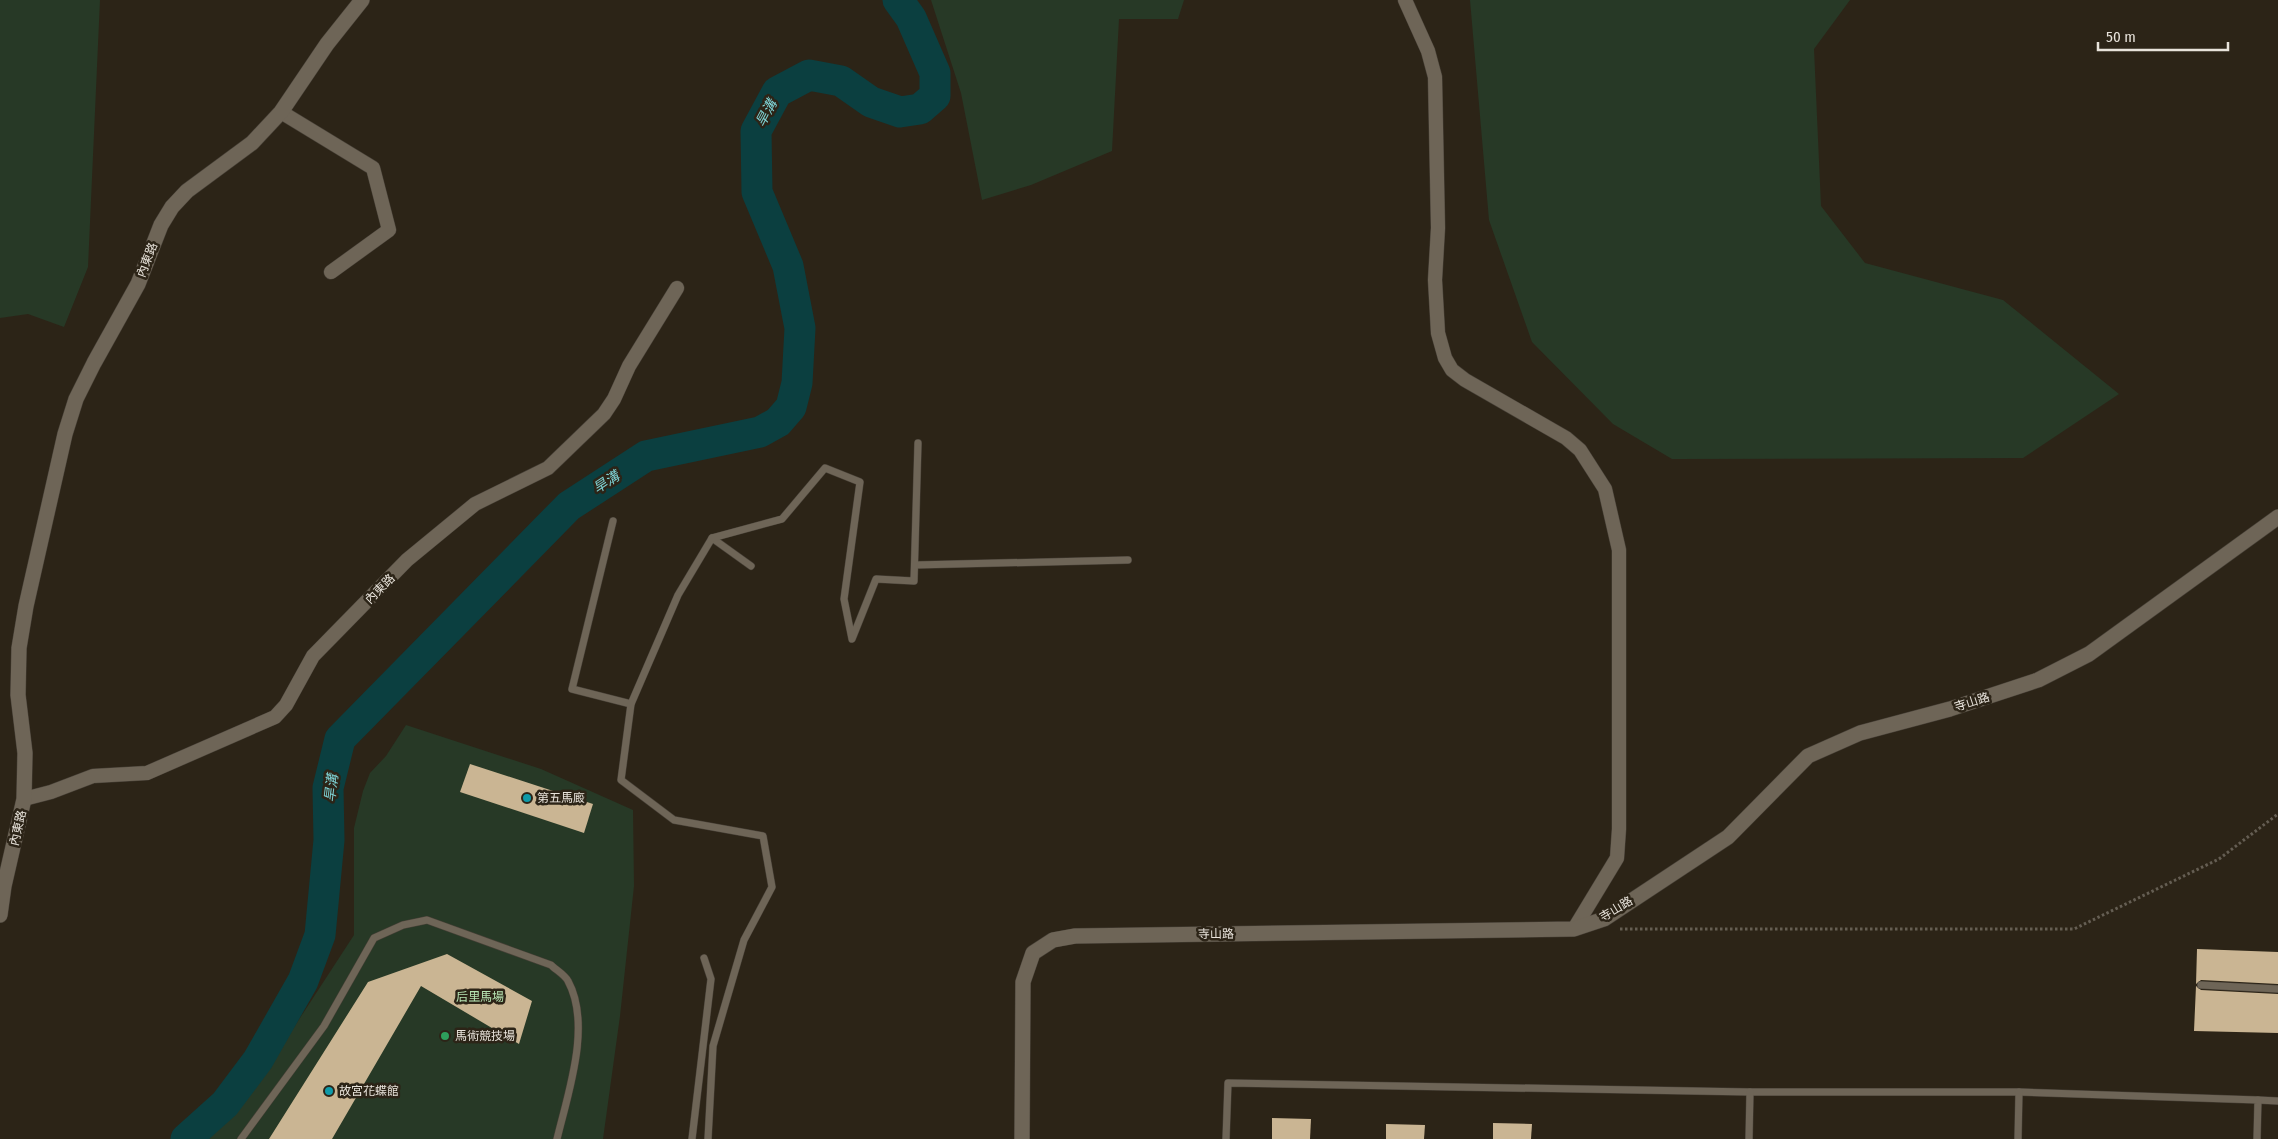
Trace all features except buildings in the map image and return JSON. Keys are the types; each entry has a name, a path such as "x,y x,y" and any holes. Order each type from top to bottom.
{"street":[{"name":"內東路","path":"0,915 4,886 24,799 25,753 18,696 19,648 26,606 65,434 76,399 138,284 161,225 172,206 187,191 252,142 281,112 327,44 362,0"},
{"path":"1405,0 1428,51 1435,77 1438,228 1435,280 1438,333 1445,358 1452,370 1465,380 1566,438 1580,450 1605,489 1620,550 1619,830 1617,858 1574,929"},
{"path":"281,112 373,168 389,230 330,272"},
{"name":"內東路","path":"24,799 51,792 92,776 147,773 275,717 286,705 313,656 407,560 475,504 548,468 604,414 614,399 629,366 677,288"},
{"name":"寺山路","path":"1022,1139 1023,982 1033,953 1053,940 1085,935 1574,929 1604,919 1728,838 1808,756 1860,733 1950,709 2038,680 2089,654 2278,517"}],"lane":[{"path":"708,1139 713,1046 744,940 772,887 763,836 674,820 621,780 631,704 678,595 712,538 782,519 825,468 860,482 844,599 852,639 876,578 914,581 918,443"},
{"path":"613,521 572,689 631,704"},
{"path":"712,538 751,566"},
{"path":"915,565 1128,560"},
{"path":"241,1139 324,1026 374,938 403,925 427,920 551,965 568,980 576,1006 579,1033 575,1061 557,1139"},
{"path":"692,1139 711,979 704,958"},
{"path":"2201,985 2278,989"},
{"path":"1226,1139 1228,1083 1750,1092 2019,1092 2278,1101"},
{"path":"1749,1139 1750,1092"},
{"path":"2018,1139 2019,1092"},
{"path":"2257,1139 2258,1100"}],"path":[{"path":"1614,929 2074,929 2219,860 2278,814"}],"green space":[{"path":"0,0 100,0 88,267 64,327 28,314 0,318"},
{"path":"931,0 1184,0 1178,19 1119,19 1112,151 1031,185 982,200 961,93"},
{"path":"1470,0 1850,0 1814,49 1821,206 1865,263 2003,300 2119,394 2023,458 1672,459 1613,424 1532,342 1489,220"},
{"name":"后里馬場","path":"406,725 541,769 633,810 634,886 620,1016 603,1139 204,1139 227,1117 259,1081 354,935 354,828 363,791 370,773 386,756"}],"waterway":[{"name":"旱溝","path":"186,1139 225,1104 258,1060 303,981 320,935 329,840 328,788 340,739 569,506 646,456 760,432 778,422 791,407 797,383 800,328 788,266 757,192 756,131 777,92 809,75 841,81 871,102 900,112 920,109 935,96 935,73 911,18 898,0"}],"place":[{"name":"第五馬廄","path":"527,798"},
{"name":"馬術競技場","path":"445,1036"},
{"name":"故宮花蝶館","path":"329,1091"}]}
